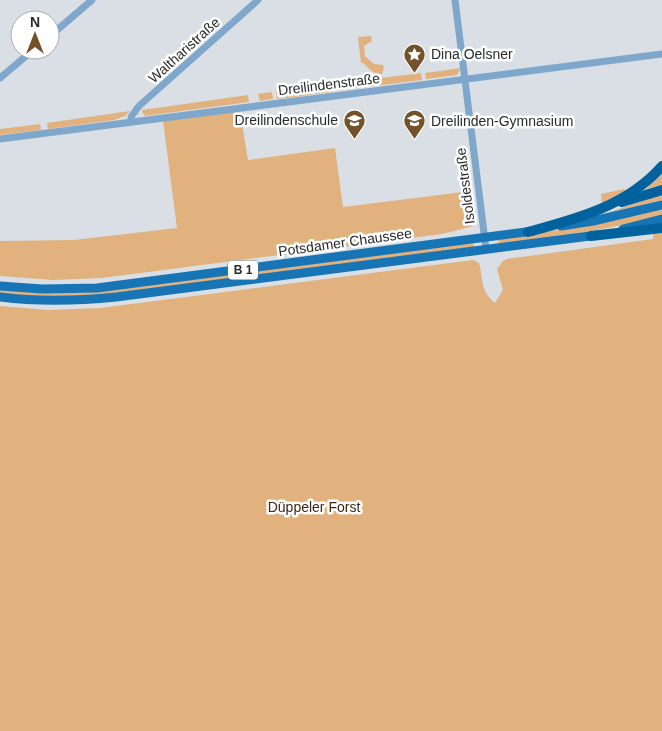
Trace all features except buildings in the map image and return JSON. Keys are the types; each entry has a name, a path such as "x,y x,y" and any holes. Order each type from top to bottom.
{"highway":[{"path":"528,232 590,214 607,206 643,184 662,166"},
{"path":"607,206 662,190"},
{"path":"591,236 662,228"}],"main road":[{"name":"Potsdamer Chaussee","path":"0,286 42,289 97,288 528,232 592,221 662,205"},
{"name":"Potsdamer Chaussee","path":"0,297 44,301 97,299 591,236 662,219"}],"street":[{"path":"60,27 92,0"},
{"name":"Waltharistraße","path":"132,122 131,117 139,106 258,0"},
{"name":"Isoldestraße","path":"455,0 486,250"},
{"name":"Dreilindenstraße","path":"0,138 662,54"},
{"path":"0,78 21,60"}],"green space":[{"path":"371,36 372,41 364,46 365,56 374,64 383,65 382,74 374,72 361,63 358,37"},
{"path":"461,68 457,75 426,79 425,73"},
{"path":"421,73 422,80 335,91 334,84"},
{"path":"331,84 332,92 315,94 315,86"},
{"path":"312,87 311,95 277,99 276,92"},
{"path":"272,92 273,99 260,101 258,94"},
{"path":"248,95 249,102 145,116 142,112 142,110"},
{"path":"130,111 125,116 114,120 48,129 47,123"},
{"path":"240,111 248,160 335,148 343,207 471,191 476,223 470,227 442,234 102,278 53,280 0,276 0,241 74,240 177,228 163,121"},
{"path":"40,124 41,130 0,135 0,129"},
{"path":"662,172 662,185 646,189"},
{"path":"624,189 626,192 603,205 555,220 602,204 601,194"},
{"path":"662,194 662,200 607,213"},
{"path":"662,208 662,216 642,221 581,233 499,245 498,239 571,228"},
{"name":"Düppeler Forst","path":"662,233 662,731 0,731 0,306 48,310 100,308 473,260 479,263 484,289 495,303 503,290 497,269 507,259 653,239 653,234"},
{"path":"473,242 474,248 73,298 0,294 0,289 32,292"}],"place":[{"name":"Dina Oelsner","path":"415,73"},
{"name":"Dreilindenschule","path":"354,139"},
{"name":"Dreilinden-Gymnasium","path":"415,140"}]}
